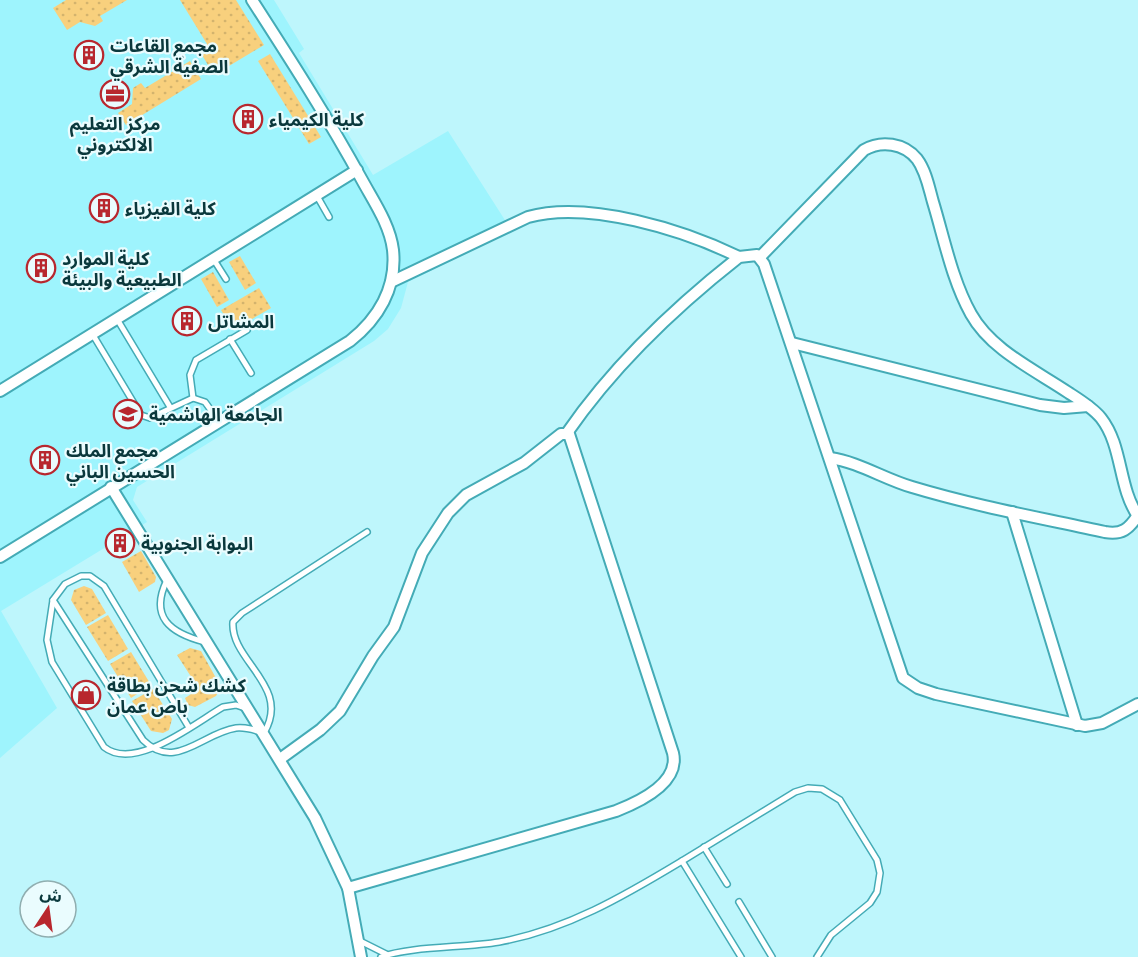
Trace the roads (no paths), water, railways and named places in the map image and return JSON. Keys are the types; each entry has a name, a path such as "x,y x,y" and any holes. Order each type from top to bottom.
{"street":[{"path":"0,557 361,332 379,312 391,282 393,257 389,234 357,170 252,0"},
{"path":"760,257 864,150 879,144 903,148 916,158 923,169 958,283 979,326 999,347 1088,406 1106,426 1131,504 1138,515 1131,526 1118,534 1012,512 914,488 882,477 852,462 830,458"},
{"path":"0,391 357,170"},
{"path":"391,282 542,213 579,214 639,223 704,241 739,256"},
{"path":"280,759 320,730 340,711 399,619 422,554 448,513 466,495 524,463 561,434 567,433 593,396 635,348 739,256 749,254 760,257"},
{"path":"760,257 792,343 903,678 918,688 936,694 1077,725 1102,723 1138,704"},
{"path":"792,343 1040,405 1064,408 1088,406"},
{"path":"348,888 616,811 646,796 665,781 672,771 675,762 673,753 572,440 567,433"},
{"path":"111,487 251,710 315,818 348,888 361,957"},
{"path":"1012,512 1077,725"}],"lane":[{"path":"316,194 329,217"},
{"path":"213,258 226,279"},
{"path":"117,319 170,407"},
{"path":"193,398 190,375 199,356 247,330"},
{"path":"92,333 141,415 150,418 193,398 205,402 219,420"},
{"path":"230,339 250,373"},
{"path":"53,600 143,740 152,749 165,754 177,753 228,730 240,728 264,733 272,716 271,699 235,635 233,622 242,613 366,532"},
{"path":"188,726 98,580 90,576 73,579 58,591 53,600 47,629 48,650 52,662 104,747 111,752 127,755 152,749 224,707 236,705 251,710"},
{"path":"168,579 159,600 166,619 179,634 208,642"},
{"path":"381,957 476,946 554,927 617,900 802,790 822,789 840,800 877,860 880,879 877,892 870,903 831,935 817,957"},
{"path":"704,848 727,884"},
{"path":"682,861 741,957"},
{"path":"739,902 772,957"},
{"path":"358,940 370,949 387,955"}],"place":[{"name":"مجمع القاعات الصفية الشرقي","path":"89,55"},
{"name":"مركز التعليم الالكتروني","path":"115,94"},
{"name":"كلية الكيمياء","path":"248,119"},
{"name":"كلية الفيزياء","path":"104,208"},
{"name":"كلية الموارد الطبيعية والبيئة","path":"41,268"},
{"name":"المشاتل","path":"187,321"},
{"name":"الجامعة الهاشمية","path":"128,414"},
{"name":"مجمع الملك الحسين الباني","path":"45,460"},
{"name":"البوابة الجنوبية","path":"120,543"},
{"name":"كشك شحن بطاقة باص عمان","path":"86,695"}]}
